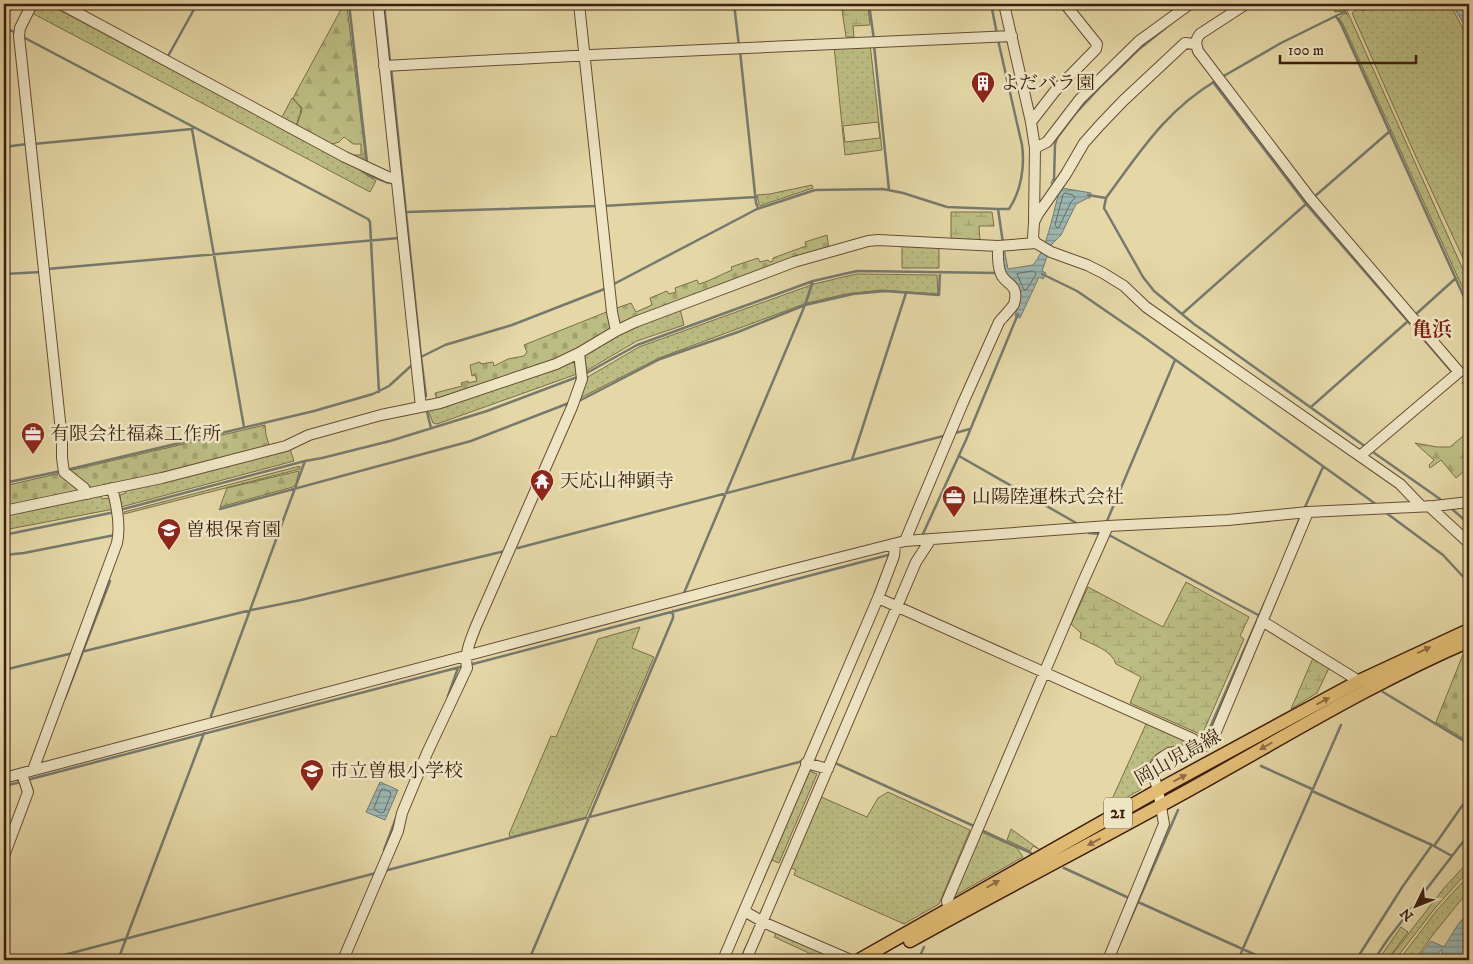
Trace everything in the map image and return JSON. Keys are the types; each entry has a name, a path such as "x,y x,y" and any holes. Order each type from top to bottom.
{"main road":[{"name":"岡山児島線","path":"859,960 1158,790 1359,682 1469,630"},
{"name":"岡山児島線","path":"876,960 1160,806 1362,692 1469,641"}],"street":[{"path":"32,4 19,34 64,470 84,488 87,494"},
{"path":"61,4 365,166 396,179"},
{"path":"378,4 389,66 396,179 421,407"},
{"path":"579,4 586,54 613,323 616,331"},
{"path":"1004,4 1035,148 1034,238 1038,245"},
{"path":"1030,122 1055,91 1096,49 1097,44 1064,4"},
{"path":"1035,148 1047,142 1076,104 1134,46 1155,28 1190,4"},
{"path":"1246,4 1200,34 1196,38 1198,51 1311,200 1459,372 1366,451"},
{"path":"389,66 586,54 1012,36"},
{"path":"1034,222 1084,143 1123,101 1186,43 1196,44"},
{"path":"4,511 170,476 286,446 309,435 381,415 440,404 556,364 634,322 794,262 868,241 878,240 1001,246 1038,245 1051,252 1087,265 1119,282 1146,307 1366,451 1400,484 1469,543"},
{"path":"723,960 898,548 951,434 999,322 1013,306 1015,298 1014,289 1000,272 1001,246"},
{"path":"343,960 398,831 402,813 461,678 476,626 568,416 581,376 579,353"},
{"path":"33,770 114,554 119,536 112,488"},
{"path":"4,778 24,778 33,770 466,662 924,540 1106,531 1308,512 1388,509 1469,502"},
{"path":"1108,960 1162,828 1163,819 1154,772 1158,761 1171,752 1199,748 1208,745 1212,741 1308,512"},
{"path":"949,909 947,901 977,828 1106,531"},
{"path":"746,960 760,919 924,540"},
{"path":"878,598 1046,670 1193,739 1199,748"},
{"path":"1263,619 1359,682"},
{"path":"806,762 827,765"},
{"path":"4,856 28,792 24,778"},
{"path":"744,911 765,923 851,960"}],"green space":[{"path":"34,4 48,4 358,169 376,181 370,192 30,12"},
{"path":"344,4 347,7 365,162 347,154 361,155 361,144 353,144 344,137 339,142 329,145 297,127 302,108 293,98"},
{"path":"1332,4 1344,4 1469,283 1469,302 1339,18 1345,13 1347,15 1344,8 1344,11 1335,12"},
{"path":"1375,4 1450,4 1469,40 1469,271 1352,13 1361,7 1363,11"},
{"path":"868,7 870,25 853,26 854,37 846,37 842,10"},
{"path":"870,44 882,150 845,155 834,46","holes":["878,122 880,138 845,142 843,126"]},
{"path":"292,98 301,108 296,127 281,119"},
{"path":"812,185 813,188 760,206 759,204 757,195"},
{"path":"951,212 992,212 994,226 979,226 980,242 951,241"},
{"path":"827,235 829,250 617,325 614,309 631,303 636,312 652,305 650,298 667,291 669,294 676,292 675,288 697,280 699,284 703,283 732,270 731,267 758,258 760,262 773,261 773,258 806,246 805,242"},
{"path":"902,245 939,247 939,268 902,268"},
{"path":"856,274 937,275 938,294 881,290 846,294 807,303 659,358 578,399 586,378 639,347 814,284"},
{"path":"680,309 684,325 637,341 586,371 585,353 633,326"},
{"path":"609,311 613,329 574,351 437,400 435,393 462,386 461,383 468,381 468,383 477,381 475,375 472,376 470,365 480,362 481,364 493,362 494,366 508,359 524,356 527,352 524,345"},
{"path":"574,361 577,374 437,424 433,423 428,410"},
{"path":"265,425 269,445 102,488 88,486 68,471"},
{"path":"1469,431 1469,467 1456,478 1441,460 1430,468 1429,465 1434,460 1415,443 1450,447"},
{"path":"290,449 294,461 121,507 120,495 126,493 126,490"},
{"path":"300,466 300,469 124,514 124,512"},
{"path":"299,471 296,484 293,487 220,507 227,488"},
{"path":"61,473 81,489 78,492 4,507 4,486"},
{"path":"100,495 102,499 108,498 114,509 4,530 4,515"},
{"path":"1186,582 1249,617 1240,636 1244,639 1202,735 1130,703 1141,677 1116,664 1106,651 1080,638 1081,633 1071,624 1088,587 1163,627"},
{"path":"640,627 632,648 654,657 586,817 510,837 509,834 551,736 556,737 598,639"},
{"path":"1469,650 1469,742 1436,722 1464,652"},
{"path":"1313,658 1329,668 1317,693 1291,709"},
{"path":"1147,722 1189,741 1187,745 1165,750 1153,757 1148,770 1148,779 1140,790 1108,808"},
{"path":"808,770 817,774 779,863 769,859"},
{"path":"888,792 970,830 939,904 904,924 794,875 796,870 787,866 819,796 867,817 878,798"},
{"path":"1011,829 1039,849 1033,846 1030,851 1007,840"},
{"path":"979,831 1017,848 1023,857 956,895 953,892"},
{"path":"1469,861 1469,870 1436,907 1395,960 1388,960 1444,888"},
{"path":"1469,875 1469,890 1415,960 1399,960 1437,910"},
{"path":"1401,927 1408,932 1387,960 1378,960"},
{"path":"777,932 834,958 833,960 824,960 774,937"}],"water":[{"path":"1452,4 1469,4 1469,33"},
{"path":"1054,177 1062,188 1091,193 1090,198 1076,204 1061,235 1051,245 1042,271 1046,273 1043,279 1039,277 1020,318 1015,316 1021,295 1015,281 1007,278 1005,274 1000,248 1004,248 1008,269 1033,265 1045,242 1058,196 1051,183"},
{"path":"380,782 398,790 385,820 366,812"},
{"path":"1469,911 1469,960 1438,960 1442,949 1433,960 1416,960 1431,941 1444,947"}],"waterway":[{"path":"52,4 59,8"},
{"path":"167,58 197,4"},
{"path":"349,4 366,165"},
{"path":"384,4 390,62"},
{"path":"734,4 739,46"},
{"path":"869,4 874,40"},
{"path":"991,4 997,34"},
{"path":"1192,9 1200,4"},
{"path":"1354,7 1361,4"},
{"path":"1222,77 1281,43 1344,12"},
{"path":"1336,16 1469,308"},
{"path":"1054,180 1055,144 1057,138 1075,114 1138,50 1173,22"},
{"path":"4,27 16,33"},
{"path":"23,37 368,219 370,222 379,392"},
{"path":"998,40 1023,153 1021,178 1017,194 1009,209 998,209 1003,243"},
{"path":"874,45 889,190"},
{"path":"740,51 758,208"},
{"path":"391,67 421,357"},
{"path":"1088,195 1106,198 1168,118 1199,92 1217,80"},
{"path":"1213,82 1306,204 1452,372"},
{"path":"33,144 193,128"},
{"path":"192,129 244,427"},
{"path":"1314,197 1390,131"},
{"path":"4,147 27,144"},
{"path":"361,170 368,175 389,183"},
{"path":"612,285 757,209 815,190 883,189 903,193 947,207 998,209"},
{"path":"603,206 756,197"},
{"path":"1106,198 1104,208 1143,277 1154,291 1194,324 1366,447"},
{"path":"1182,314 1306,204"},
{"path":"406,212 597,206"},
{"path":"47,269 399,238"},
{"path":"585,374 637,345 813,281 857,271 997,273"},
{"path":"4,274 42,272"},
{"path":"579,401 660,359 738,332 805,305 853,294 885,291 939,295 940,272"},
{"path":"1042,274 1077,291 1141,335 1377,505"},
{"path":"1415,315 1456,278"},
{"path":"684,593 805,305 813,281"},
{"path":"426,396 421,357 445,345 512,325 607,288"},
{"path":"852,460 906,293"},
{"path":"922,536 966,440 1018,314"},
{"path":"1311,407 1407,322"},
{"path":"1107,521 1175,360"},
{"path":"66,470 314,411 373,394 389,386 412,365"},
{"path":"120,510 305,461 390,441 487,411 580,376"},
{"path":"1463,383 1469,389"},
{"path":"220,509 471,441 569,403"},
{"path":"427,412 431,428"},
{"path":"955,433 970,429"},
{"path":"518,548 947,435"},
{"path":"1370,450 1440,499"},
{"path":"959,456 1078,524"},
{"path":"211,716 305,461"},
{"path":"1305,507 1323,467"},
{"path":"4,483 61,471"},
{"path":"1452,509 1469,524"},
{"path":"4,535 115,512"},
{"path":"1385,512 1443,555 1469,583"},
{"path":"1292,537 1299,520"},
{"path":"1089,533 1101,534"},
{"path":"1107,534 1260,616"},
{"path":"4,555 24,553 115,535"},
{"path":"81,652 505,551"},
{"path":"469,665 892,554"},
{"path":"65,698 110,581"},
{"path":"1205,739 1265,602"},
{"path":"529,960 673,618 673,611"},
{"path":"4,670 73,653"},
{"path":"27,780 464,666"},
{"path":"448,696 458,668"},
{"path":"1383,692 1469,744"},
{"path":"1238,960 1341,725"},
{"path":"118,960 204,733"},
{"path":"1197,737 1204,739"},
{"path":"384,871 803,761"},
{"path":"833,762 976,827"},
{"path":"1261,766 1312,789"},
{"path":"4,786 21,782"},
{"path":"1312,791 1432,845 1452,856"},
{"path":"1434,846 1469,796"},
{"path":"1120,943 1178,810"},
{"path":"384,850 396,818"},
{"path":"981,830 1031,853"},
{"path":"1374,960 1469,834"},
{"path":"1356,960 1403,886 1432,845"},
{"path":"1064,868 1129,898"},
{"path":"45,960 376,873"},
{"path":"1138,902 1267,960"},
{"path":"740,960 750,939"},
{"path":"918,960 924,947"}],"place":[{"name":"よだバラ園","path":"983,104"},
{"name":"有限会社福森工作所","path":"33,455"},
{"name":"天応山神顕寺","path":"542,502"},
{"name":"山陽陸運株式会社","path":"954,518"},
{"name":"曽根保育園","path":"169,551"},
{"name":"市立曽根小学校","path":"312,792"}],"district":[{"name":"亀浜","path":"1432,330"}]}
